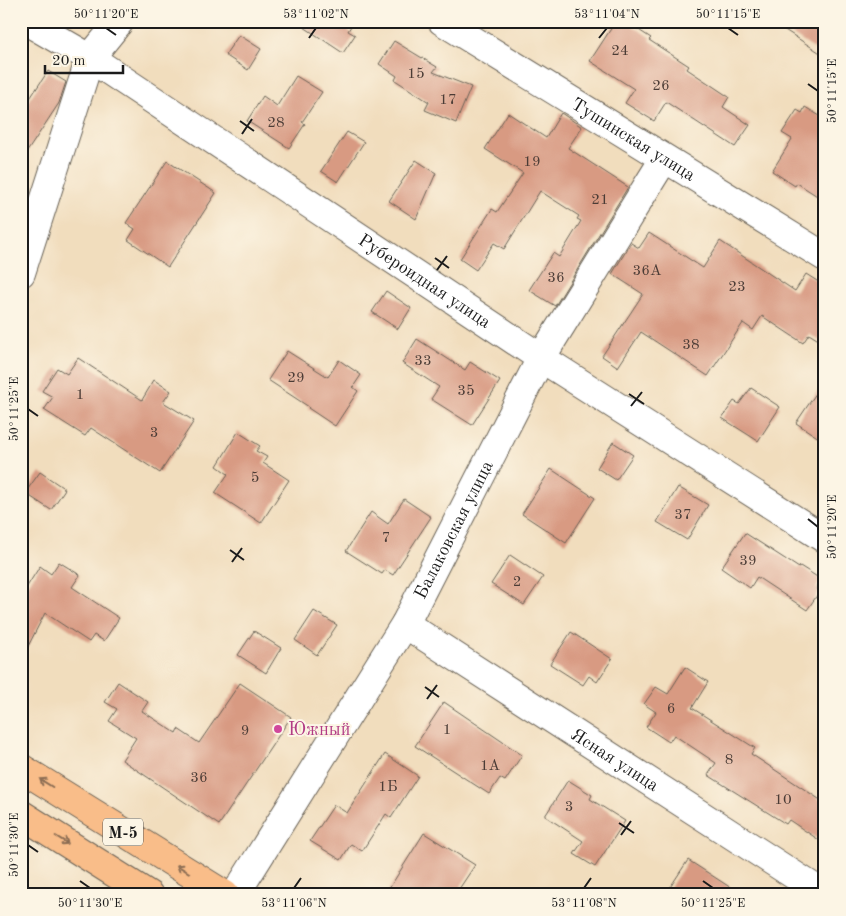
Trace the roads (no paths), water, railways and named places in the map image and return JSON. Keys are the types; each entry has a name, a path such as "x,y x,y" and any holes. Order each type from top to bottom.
{"main road":[{"name":"М-5","path":"21,768 225,895"},
{"name":"М-5","path":"21,814 149,895"}],"street":[{"name":"Рубероидная улица","path":"26,21 90,58 541,358 825,539"},
{"path":"21,273 90,58 120,21"},
{"name":"Тушинская улица","path":"442,21 825,257"},
{"name":"Балаковская улица","path":"235,895 405,624 541,358 664,159"},
{"name":"Ясная улица","path":"405,624 825,895"}],"place":[{"name":"Южный","path":"278,729"}]}
